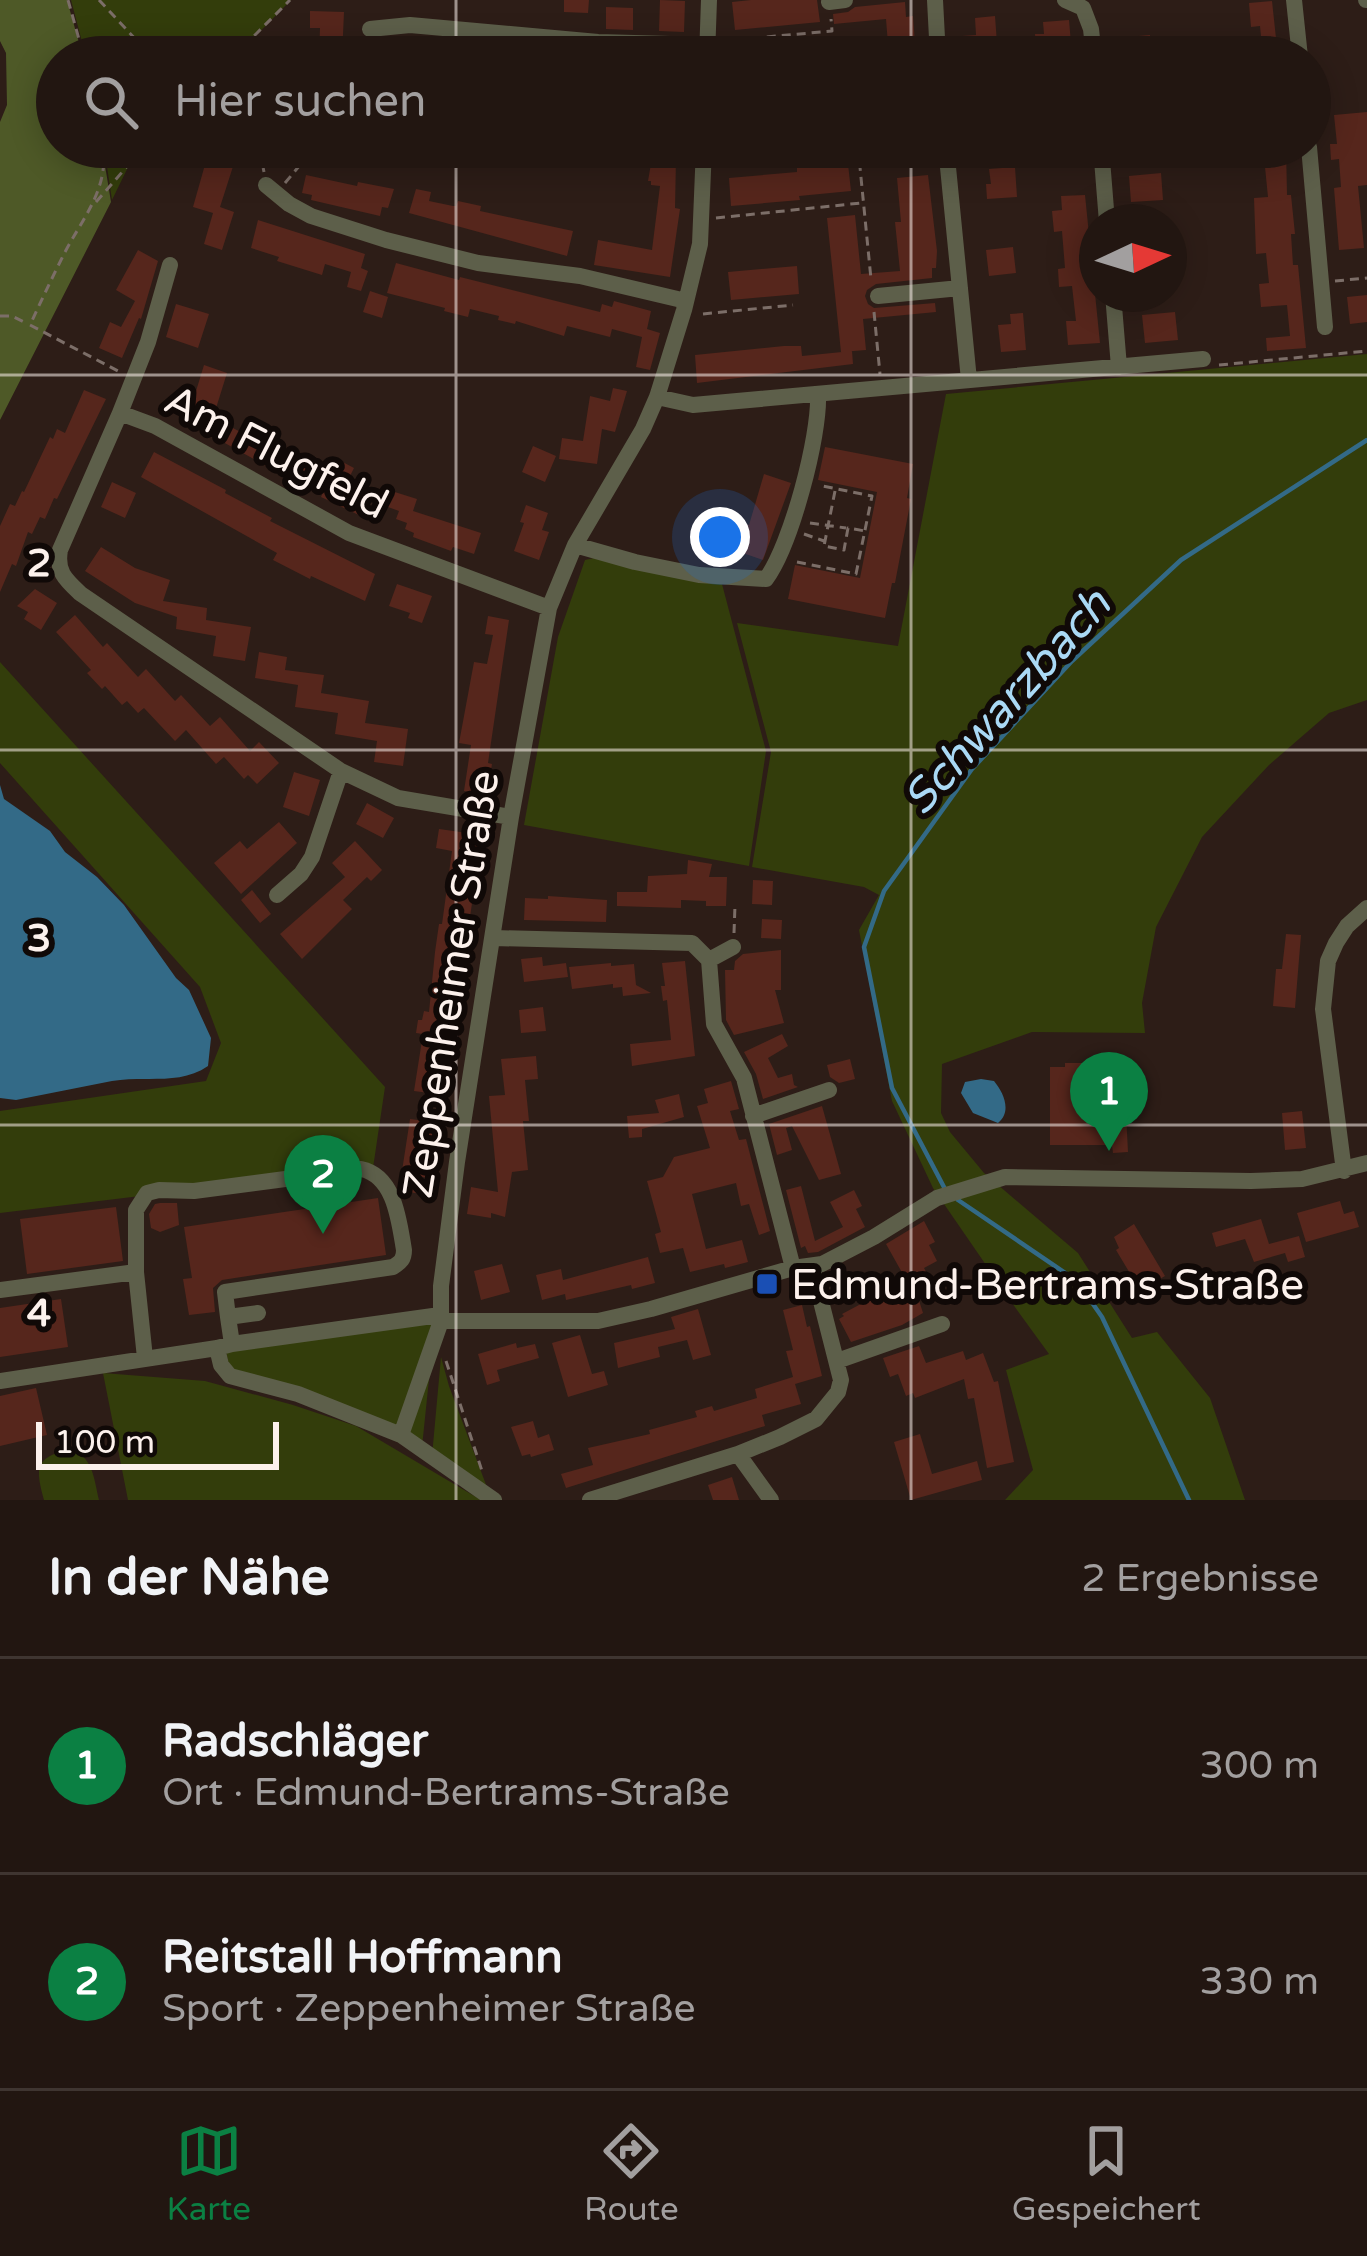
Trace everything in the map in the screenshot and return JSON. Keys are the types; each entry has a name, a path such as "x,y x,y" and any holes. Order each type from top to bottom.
{"street":[{"path":"708,36 709,0"},
{"path":"829,2 845,0"},
{"path":"935,0 937,36"},
{"path":"1065,0 1083,8 1092,36"},
{"path":"1294,0 1298,36"},
{"path":"370,29 410,26 528,36"},
{"name":"Zeppenheimer Straße","path":"401,1435 441,1318 457,1162 549,608 575,545 657,397 700,244 704,168"},
{"path":"948,168 969,380"},
{"path":"1103,168 1106,204"},
{"path":"1311,168 1325,327"},
{"path":"271,189 311,216 386,241 478,263 590,278 685,306"},
{"path":"121,413 148,343 170,265"},
{"path":"878,296 960,288"},
{"path":"1114,312 1119,367"},
{"path":"657,397 694,405 1203,359"},
{"path":"575,545 664,568 766,579 797,532 819,412 818,394"},
{"name":"Am Flugfeld","path":"512,817 398,798 341,771 81,594 61,573 60,550 121,413 154,426 349,532 549,608"},
{"path":"278,895 312,856 341,771"},
{"path":"1344,1171 1323,1009 1328,961 1347,926 1367,908"},
{"path":"494,938 692,943 709,960 714,1024 744,1078 842,1380 816,1419 738,1454 590,1500"},
{"path":"709,960 733,946"},
{"path":"754,1116 829,1090"},
{"path":"0,1381 441,1318 598,1321 803,1267 874,1237 937,1198 1005,1178 1302,1179 1367,1163"},
{"path":"145,1358 136,1272 136,1210 147,1193 361,1169 373,1172 394,1201 404,1257 393,1267 225,1292 228,1317 221,1365 230,1376 298,1394 401,1435 494,1500"},
{"path":"0,1290 136,1272"},
{"path":"228,1317 258,1313"},
{"path":"837,1361 942,1324"},
{"path":"738,1454 771,1500"}],"path":[{"path":"68,0 78,36"},
{"path":"99,0 132,36"},
{"path":"254,36 290,0"},
{"path":"783,36 832,31 829,2"},
{"path":"94,203 105,168"},
{"path":"30,325 94,203 125,168"},
{"path":"263,168 271,189 293,168"},
{"path":"859,168 881,388"},
{"path":"703,219 863,203"},
{"path":"1322,283 1367,278"},
{"path":"685,306 700,314 793,305"},
{"path":"0,316 12,316 134,379"},
{"path":"1203,359 1203,366 1367,351"},
{"path":"804,482 872,496 865,531 856,574 796,562 797,532 810,521 865,531"},
{"path":"835,489 824,546 844,550 848,528"},
{"path":"797,532 826,541"},
{"path":"733,946 735,905"},
{"path":"445,1355 482,1472"}],"green space":[{"path":"0,0 67,0 77,36 36,36 36,168 105,168 111,202 0,420 0,122 7,105 6,53 0,41"},
{"path":"71,0 291,0 256,36 80,36"},
{"path":"107,168 128,168 112,200"},
{"path":"1367,354 1367,700 1329,713 1269,765 1202,837 1156,927 1142,1003 1145,1033 1032,1032 942,1064 941,1113 950,1132 984,1173 1078,1253 1132,1338 1157,1332 1210,1398 1245,1500 1005,1500 1033,1470 1006,1370 1049,1354 933,1188 892,1101 859,930 879,895 864,887 752,867 771,752 737,623 898,646 946,394"},
{"path":"585,560 722,584 766,751 749,866 524,825 558,637"},
{"path":"0,662 385,1087 373,1168 0,1213 0,1111 206,1081 221,1043 200,987 0,763"},
{"path":"435,1321 422,1447 230,1371 226,1351"},
{"path":"441,1357 449,1386 488,1490 432,1456"},
{"path":"103,1373 205,1381 356,1426 481,1500 128,1500"},
{"path":"70,1449 88,1463 99,1500 44,1500 40,1466 50,1456"}],"water":[{"path":"0,785 4,799 50,831 65,852 124,905 189,990 211,1038 208,1066 174,1078 124,1079 16,1100 0,1098"},
{"path":"994,1081 1003,1097 1006,1108 998,1123 973,1113 961,1093 965,1082"}],"building":[{"path":"564,0 589,0 588,13 564,12"},
{"path":"660,0 685,1 684,32 659,31"},
{"path":"817,0 820,22 735,30 732,2"},
{"path":"1272,1 1276,36 1261,36 1260,26 1251,27 1249,3"},
{"path":"905,2 906,17 913,16 914,36 887,36 886,19 834,24 833,14"},
{"path":"606,7 633,8 633,30 606,29"},
{"path":"310,11 344,12 343,36 320,36 320,28 310,28"},
{"path":"995,16 996,36 962,36 976,35 975,18"},
{"path":"1069,20 1070,36 1035,36 1044,34 1043,22"},
{"path":"1367,112 1367,185 1358,186 1364,248 1339,250 1334,188 1341,187 1339,159 1331,160 1331,144 1337,144 1334,115"},
{"path":"204,168 233,168 220,207 234,212 222,250 204,244 213,213 193,207"},
{"path":"650,168 676,168 675,208 680,209 670,277 594,265 598,240 652,250 660,186 648,181"},
{"path":"797,168 848,168 851,191 731,206 729,178 797,172"},
{"path":"1015,168 1017,197 987,199 989,169"},
{"path":"1265,168 1286,168 1295,234 1291,234 1293,265 1298,265 1306,348 1267,351 1266,338 1290,336 1287,305 1261,307 1259,284 1269,283 1266,253 1256,254 1254,198 1268,197"},
{"path":"1161,173 1163,200 1131,202 1129,176"},
{"path":"306,175 394,189 380,216 311,200 312,195 302,193"},
{"path":"928,175 937,251 932,278 876,284 865,296 874,308 935,303 936,312 863,319 866,350 841,352 827,218 855,215 861,274 900,271 897,178"},
{"path":"416,189 431,192 429,201 456,206 458,201 481,206 480,211 573,231 567,256 409,213"},
{"path":"1085,195 1086,204 1079,204 1079,312 1097,312 1100,343 1068,345 1066,321 1076,321 1072,286 1059,287 1058,269 1065,268 1062,231 1054,232 1052,211 1062,210 1061,196"},
{"path":"258,220 365,254 361,268 368,271 361,291 347,287 351,272 325,264 322,275 251,248"},
{"path":"1013,247 1016,273 989,276 986,250"},
{"path":"138,250 158,261 141,319 122,358 99,348 110,322 121,327 135,301 116,290"},
{"path":"396,263 600,312 602,304 612,307 614,301 651,311 647,329 660,333 650,370 636,367 642,337 612,329 610,337 567,326 564,336 470,309 468,317 387,293"},
{"path":"797,266 799,294 731,300 728,272"},
{"path":"370,291 388,297 382,318 363,312"},
{"path":"1367,295 1367,322 1350,324 1347,297"},
{"path":"176,304 209,314 198,348 166,337"},
{"path":"1175,312 1178,340 1145,343 1142,315"},
{"path":"1023,313 1026,350 1001,352 998,325 1011,324 1010,314"},
{"path":"801,346 802,356 852,351 853,364 697,383 695,355"},
{"path":"204,365 227,373 212,421 189,414"},
{"path":"613,388 627,391 615,432 602,429 597,464 559,459 562,438 583,441 590,396 610,401"},
{"path":"84,390 106,399 57,499 32,534 28,532 0,592 0,526 10,504 15,506 24,492 50,437 57,429 65,433"},
{"path":"231,427 248,436 250,431 306,460 308,455 333,467 337,459 354,468 347,482 373,495 363,517 321,497 327,483 291,466 286,477 223,442"},
{"path":"533,446 556,456 545,482 522,472"},
{"path":"825,447 913,464 907,498 911,499 885,618 788,599 795,565 860,578 877,492 818,480"},
{"path":"154,452 226,490 272,518 270,521 375,574 365,601 273,560 277,553 141,477"},
{"path":"764,474 791,483 763,560 737,551"},
{"path":"112,482 136,493 125,518 101,507"},
{"path":"382,488 417,499 413,511 481,533 474,554 413,537 405,529 407,523 396,519 399,511 377,503"},
{"path":"526,505 548,513 542,530 549,532 539,560 514,551"},
{"path":"101,547 135,568 170,580 163,601 207,608 206,620 251,627 245,661 213,656 216,636 176,629 177,617 135,603 85,571"},
{"path":"397,584 432,596 422,623 389,606"},
{"path":"35,589 57,603 41,630 24,619 28,612 17,606"},
{"path":"75,615 138,677 146,669 175,701 181,695 210,726 220,717 250,751 259,742 279,763 257,784 248,775 244,779 224,757 216,764 186,730 175,741 144,708 138,713 127,701 122,705 87,673 91,670 56,632"},
{"path":"488,616 509,620 487,794 464,791 471,745 459,743 474,662 487,664 493,635 485,634"},
{"path":"259,652 287,657 285,670 324,675 321,693 369,701 365,723 408,729 403,766 374,762 377,741 335,734 338,713 295,707 298,685 255,678"},
{"path":"294,772 320,780 309,816 283,807"},
{"path":"367,803 394,818 383,838 356,824"},
{"path":"279,822 297,843 241,894 214,863 240,841 247,849"},
{"path":"439,829 482,835 444,1095 414,1091 423,1034 416,1033 418,1020 424,1011 429,1012 452,851 436,848"},
{"path":"355,841 382,870 343,900 352,909 302,959 280,934 345,877 332,863"},
{"path":"688,860 712,864 709,877 727,877 726,906 681,900 681,908 617,906 617,892 647,892 648,876 687,874"},
{"path":"753,880 773,881 772,905 752,904"},
{"path":"252,890 271,914 260,923 241,900"},
{"path":"525,898 607,900 606,922 524,920"},
{"path":"762,919 782,920 781,939 761,938"},
{"path":"1286,934 1301,935 1295,1008 1273,1006 1276,969 1282,969"},
{"path":"781,950 781,990 775,990 784,1023 734,1035 726,1020 725,970 734,970 743,954"},
{"path":"542,957 543,966 566,963 568,977 524,982 521,959"},
{"path":"685,961 695,1056 632,1066 630,1044 671,1040 661,986 665,986 662,963"},
{"path":"634,964 636,985 651,993 623,996 622,987 613,988 613,984 572,989 569,967"},
{"path":"543,1007 546,1031 521,1033 519,1010"},
{"path":"782,1034 788,1046 768,1058 778,1078 792,1074 798,1087 763,1099 744,1052"},
{"path":"536,1056 538,1079 525,1080 528,1170 512,1172 505,1217 467,1214 471,1187 498,1192 489,1096 505,1095 501,1059"},
{"path":"850,1059 855,1079 839,1083 830,1077 827,1065"},
{"path":"1065,1063 1112,1067 1112,1114 1126,1114 1128,1152 1113,1153 1112,1145 1050,1145 1050,1067 1065,1067"},
{"path":"731,1081 739,1109 730,1111 739,1140 746,1139 770,1231 759,1235 749,1204 741,1206 736,1183 692,1194 706,1249 742,1240 748,1262 690,1272 683,1248 660,1253 655,1234 661,1232 647,1181 663,1177 674,1157 710,1148 697,1106 708,1103 704,1089"},
{"path":"679,1094 684,1117 642,1129 642,1137 629,1138 627,1116 659,1113 655,1100"},
{"path":"822,1106 841,1174 819,1180 792,1126 786,1128 792,1150 777,1155 769,1124"},
{"path":"1302,1111 1306,1148 1285,1150 1282,1113"},
{"path":"410,1119 426,1121 425,1131 433,1132 421,1194 403,1191 400,1184"},
{"path":"801,1186 815,1241 843,1227 830,1202 854,1190 865,1227 808,1253 805,1246 801,1248 786,1190"},
{"path":"378,1198 386,1255 222,1280 213,1288 215,1312 189,1315 183,1279 192,1278 184,1227"},
{"path":"1340,1201 1344,1214 1354,1211 1359,1227 1306,1242 1297,1213"},
{"path":"177,1203 179,1225 160,1232 151,1228 149,1214 155,1204"},
{"path":"116,1207 123,1261 27,1274 20,1219"},
{"path":"1261,1219 1269,1244 1299,1236 1305,1257 1288,1262 1285,1253 1254,1262 1245,1239 1216,1247 1212,1233"},
{"path":"924,1221 935,1242 929,1245 937,1261 924,1268 932,1283 916,1291 923,1313 851,1342 839,1319 842,1314 909,1285 886,1244"},
{"path":"1134,1224 1165,1276 1144,1288 1116,1250 1114,1237"},
{"path":"648,1257 655,1283 542,1300 536,1275 561,1269 563,1280"},
{"path":"502,1264 510,1292 481,1300 474,1271"},
{"path":"1182,1273 1192,1289 1176,1299 1167,1282"},
{"path":"61,1299 68,1347 0,1357 0,1308"},
{"path":"802,1305 822,1376 795,1384 801,1404 762,1415 765,1426 566,1488 561,1474 593,1465 588,1448 650,1434 649,1430 697,1417 695,1411 712,1406 714,1411 757,1398 755,1389 793,1377 786,1351 793,1350 783,1310"},
{"path":"698,1309 711,1355 693,1360 687,1340 658,1347 660,1357 618,1368 614,1343 675,1329 671,1317"},
{"path":"580,1335 592,1374 604,1371 608,1385 568,1397 552,1343"},
{"path":"516,1343 517,1348 535,1344 539,1358 497,1370 500,1381 487,1385 478,1354"},
{"path":"919,1346 926,1363 963,1351 966,1360 983,1353 994,1382 998,1381 1014,1462 987,1468 974,1398 968,1399 964,1379 915,1398 913,1393 906,1396 898,1374 890,1377 883,1358"},
{"path":"36,1388 47,1435 0,1446 0,1396"},
{"path":"533,1421 538,1438 549,1434 554,1450 522,1456 511,1427"},
{"path":"920,1434 932,1474 977,1461 982,1480 911,1500 894,1442"},
{"path":"732,1477 739,1500 713,1500 708,1485"}],"waterway":[{"name":"Schwarzbach","path":"945,1189 892,1088 864,947 884,891 972,769 1072,661 1181,560 1367,440"},
{"name":"Schwarzbach","path":"958,1200 1077,1281 1102,1317 1189,1500"}],"place":[{"name":"Radschläger","path":"1109,1151"},
{"name":"Reitstall Hoffmann","path":"323,1234"},
{"name":"Edmund-Bertrams-Straße","path":"767,1284"}]}
